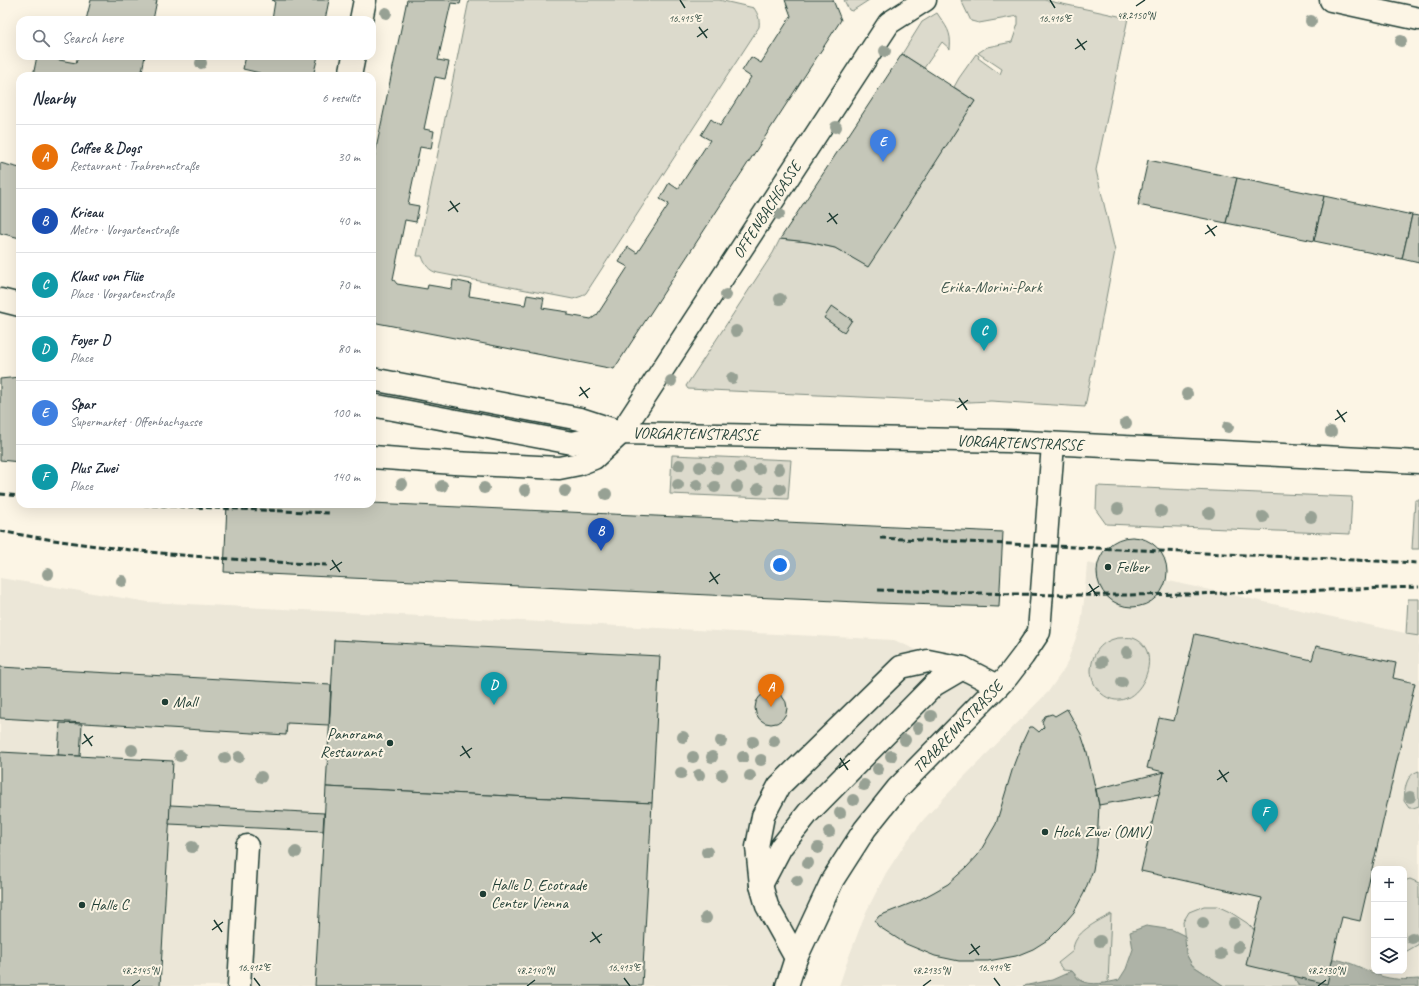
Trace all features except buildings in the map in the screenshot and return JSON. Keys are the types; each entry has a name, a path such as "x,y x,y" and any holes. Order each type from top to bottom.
{"street":[{"path":"362,16 365,0"},
{"name":"OFFENBACHGASSE","path":"376,457 559,468 579,464 594,458 621,432 889,23 925,0"},
{"path":"1332,0 1419,19"},
{"path":"351,72 353,60"},
{"path":"0,300 16,303"},
{"name":"VORGARTENSTRASSE","path":"376,380 580,419 621,432"},
{"name":"VORGARTENSTRASSE","path":"376,406 572,443 621,432 1002,441 1419,462"},
{"name":"TRABRENNSTRASSE","path":"787,986 796,958 833,878 864,829 897,789 998,686 1023,656 1040,632 1053,444"},
{"path":"796,958 767,906 761,885 756,847 763,816 779,786 901,667 928,661 963,668 998,686"},
{"path":"761,885 782,847 808,813 934,685 963,668"},
{"path":"239,986 247,846"}],"shaded area":[{"path":"1087,563 1419,636 1419,986 839,986 866,912 886,873 907,841 924,819 1048,692 1065,668 1081,624"},
{"path":"0,578 148,602 894,640 998,686 865,829 787,986 0,986"},
{"path":"1146,926 1173,930 1185,936 1186,954 1192,965 1224,986 1023,986 1052,980 1072,971 1077,978 1085,983 1100,984 1119,980 1126,969 1133,949 1130,932"},
{"path":"1334,959 1357,966 1371,972 1371,974 1393,979 1419,979 1419,986 1299,986 1288,965 1314,960"}],"green space":[{"path":"469,0 719,0 754,8 758,15 759,27 586,293 582,296 573,299 438,273 432,271 428,267 422,256 417,256"},
{"path":"844,0 869,0 852,11 849,10"},
{"name":"Erika-Morini-Park","path":"961,0 1044,0 1128,18 1096,170 1115,251 1085,407 991,401 969,402 688,389 686,386 773,253 780,239 808,242 835,248 868,266 975,101 954,87 959,78 976,54 979,56 978,58 1000,74 1002,69 978,53 987,47 1012,42 1018,24 1018,16 979,23 971,21"},
{"path":"937,13 949,33 950,49 942,42 924,68 902,54 922,22"},
{"path":"672,455 791,460 788,499 670,494"},
{"path":"1097,486 1352,497 1350,534 1106,524 1096,510"},
{"path":"1415,500 1419,500 1419,549 1412,549"},
{"path":"1408,599 1419,599 1419,636 1406,634"},
{"path":"1118,638 1133,638 1143,645 1148,656 1148,668 1144,681 1136,691 1126,698 1115,700 1102,694 1097,689 1091,670 1093,658 1098,649 1107,642"},
{"path":"1419,771 1419,806 1409,808 1404,801 1408,779 1414,773"},
{"path":"1410,879 1419,883 1419,944 1407,951 1407,902 1407,880"},
{"path":"1204,906 1217,906 1247,923 1288,965 1299,986 1224,986 1192,965 1186,954 1183,922 1189,912"},
{"path":"1111,914 1108,983 1092,984 1084,982 1072,971 1063,970 1058,963 1073,951 1074,944 1081,933"}],"railway":[{"path":"0,494 16,496"},
{"path":"216,508 329,513"},
{"path":"0,531 122,549 245,560 327,565"},
{"path":"880,538 1419,563"},
{"path":"878,590 1123,595 1419,587"}],"place":[{"name":"Spar","path":"883,162"},
{"name":"Klaus von Flüe","path":"984,351"},
{"name":"Krieau","path":"601,551"},
{"name":"Felber","path":"1108,567"},
{"name":"Mall","path":"165,702"},
{"name":"Foyer D","path":"494,705"},
{"name":"Coffee & Dogs","path":"771,707"},
{"name":"Panorama Restaurant","path":"390,743"},
{"name":"Hoch Zwei (OMV)","path":"1045,832"},
{"name":"Plus Zwei","path":"1265,832"},
{"name":"Halle D, Ecotrade Center Vienna","path":"483,894"},
{"name":"Halle C","path":"82,905"}]}
